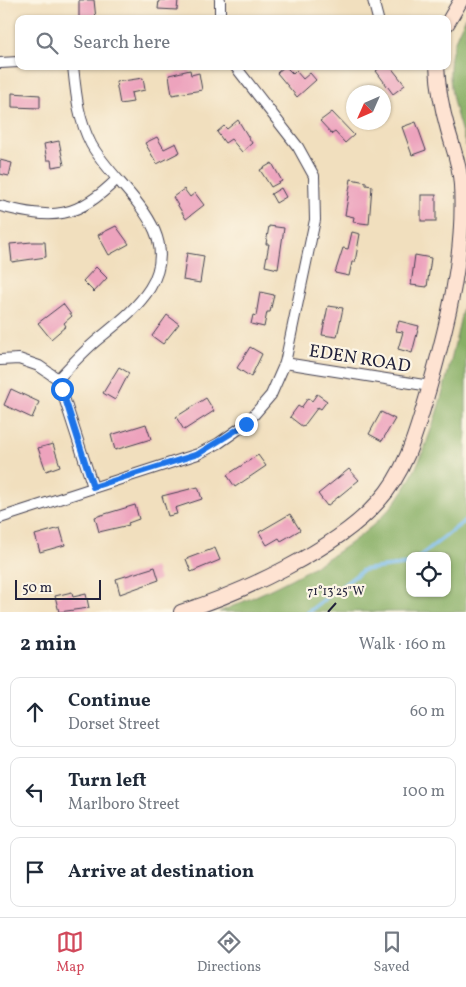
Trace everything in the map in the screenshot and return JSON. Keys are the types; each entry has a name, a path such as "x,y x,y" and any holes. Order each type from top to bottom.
{"street":[{"path":"220,0 220,15"},
{"path":"374,0 377,15"},
{"path":"451,17 461,0"},
{"path":"0,63 15,62"},
{"path":"58,379 79,356 131,312 150,288 160,259 159,242 147,214 99,158 83,128 77,108 73,70"},
{"path":"0,518 198,454 219,443 246,424 262,408 271,395 285,363 315,220 314,176 298,147 238,70"},
{"path":"181,612 224,596 279,570 335,538 368,512 387,492 401,468 414,440 447,321 458,267 461,236 460,177 443,108 438,70"},
{"path":"0,206 49,216 61,215 88,204 117,179"},
{"path":"0,360 19,359 39,366 58,379 93,487"},
{"name":"EDEN ROAD","path":"285,363 430,386"}],"green space":[{"path":"466,17 466,146 452,96 450,80 452,50"},
{"path":"466,292 466,612 219,612 315,566 361,535 381,518 397,500 422,455 432,428 448,371"}],"building":[{"path":"79,0 94,0 96,15 79,15"},
{"path":"159,0 178,0 177,10 158,9"},
{"path":"190,70 191,75 199,73 202,90 172,95 169,75"},
{"path":"280,70 289,70 293,74 296,71 303,79 310,73 316,80 297,97 277,73"},
{"path":"377,70 393,70 405,85 393,94 391,85 386,85 376,71"},
{"path":"143,78 145,90 131,93 133,102 120,104 116,82"},
{"path":"12,93 40,95 40,108 12,107"},
{"path":"332,112 346,127 346,130 349,130 354,135 345,143 335,132 332,134 320,121"},
{"path":"238,120 252,143 242,152 231,139 225,143 217,132 224,126 227,129"},
{"path":"416,122 426,150 412,155 402,127"},
{"path":"157,137 164,149 176,143 180,152 157,164 145,143"},
{"path":"59,141 64,165 52,167 51,160 47,160 44,144"},
{"path":"0,160 12,163 9,176 0,174"},
{"path":"272,163 282,181 271,187 260,170"},
{"path":"351,179 366,182 366,185 372,186 369,224 353,222 354,217 345,215"},
{"path":"281,188 286,197 276,203 271,194"},
{"path":"184,189 190,197 195,193 204,205 186,219 173,197"},
{"path":"421,195 436,195 436,221 421,221"},
{"path":"116,226 129,244 109,255 98,235"},
{"path":"269,226 284,228 278,269 265,266 269,244 266,244"},
{"path":"352,232 360,234 355,262 352,262 349,276 335,273 343,248 348,249"},
{"path":"45,242 46,257 12,262 10,244"},
{"path":"187,253 204,256 200,283 183,280"},
{"path":"415,255 431,258 427,287 411,285"},
{"path":"96,267 107,278 94,292 83,281"},
{"path":"260,292 274,295 270,312 267,312 264,327 251,324 253,315 256,316"},
{"path":"63,304 72,316 64,323 66,326 51,339 38,323"},
{"path":"328,306 343,308 337,337 322,335"},
{"path":"167,315 179,324 163,344 152,336"},
{"path":"399,321 419,326 412,353 398,349 403,332 396,331"},
{"path":"250,347 262,354 251,377 237,368"},
{"path":"119,367 129,373 115,400 103,393"},
{"path":"11,389 39,402 32,418 4,405"},
{"path":"317,394 327,401 321,409 318,407 303,427 290,417 298,406 301,408 308,398 312,401"},
{"path":"206,398 214,411 184,430 176,417"},
{"path":"381,412 395,419 382,441 369,434"},
{"path":"146,424 151,439 115,450 111,435"},
{"path":"53,444 60,466 46,471 38,448"},
{"path":"258,455 266,466 235,487 227,475"},
{"path":"349,469 359,480 327,506 318,494"},
{"path":"198,487 202,499 175,508 177,514 168,516 162,496"},
{"path":"135,505 139,519 128,523 129,525 99,532 95,517"},
{"path":"290,514 300,530 281,541 279,538 267,545 259,532"},
{"path":"60,528 65,545 40,552 35,535"},
{"path":"215,548 220,560 191,572 186,559"},
{"path":"155,567 159,580 120,594 116,579"},
{"path":"72,592 73,597 86,594 89,608 59,612 55,596"}],"waterway":[{"path":"425,552 466,520"},
{"path":"308,612 363,570 406,565"}],"route":[{"path":"62,389 93,487 198,454 219,443 246,424"}]}
